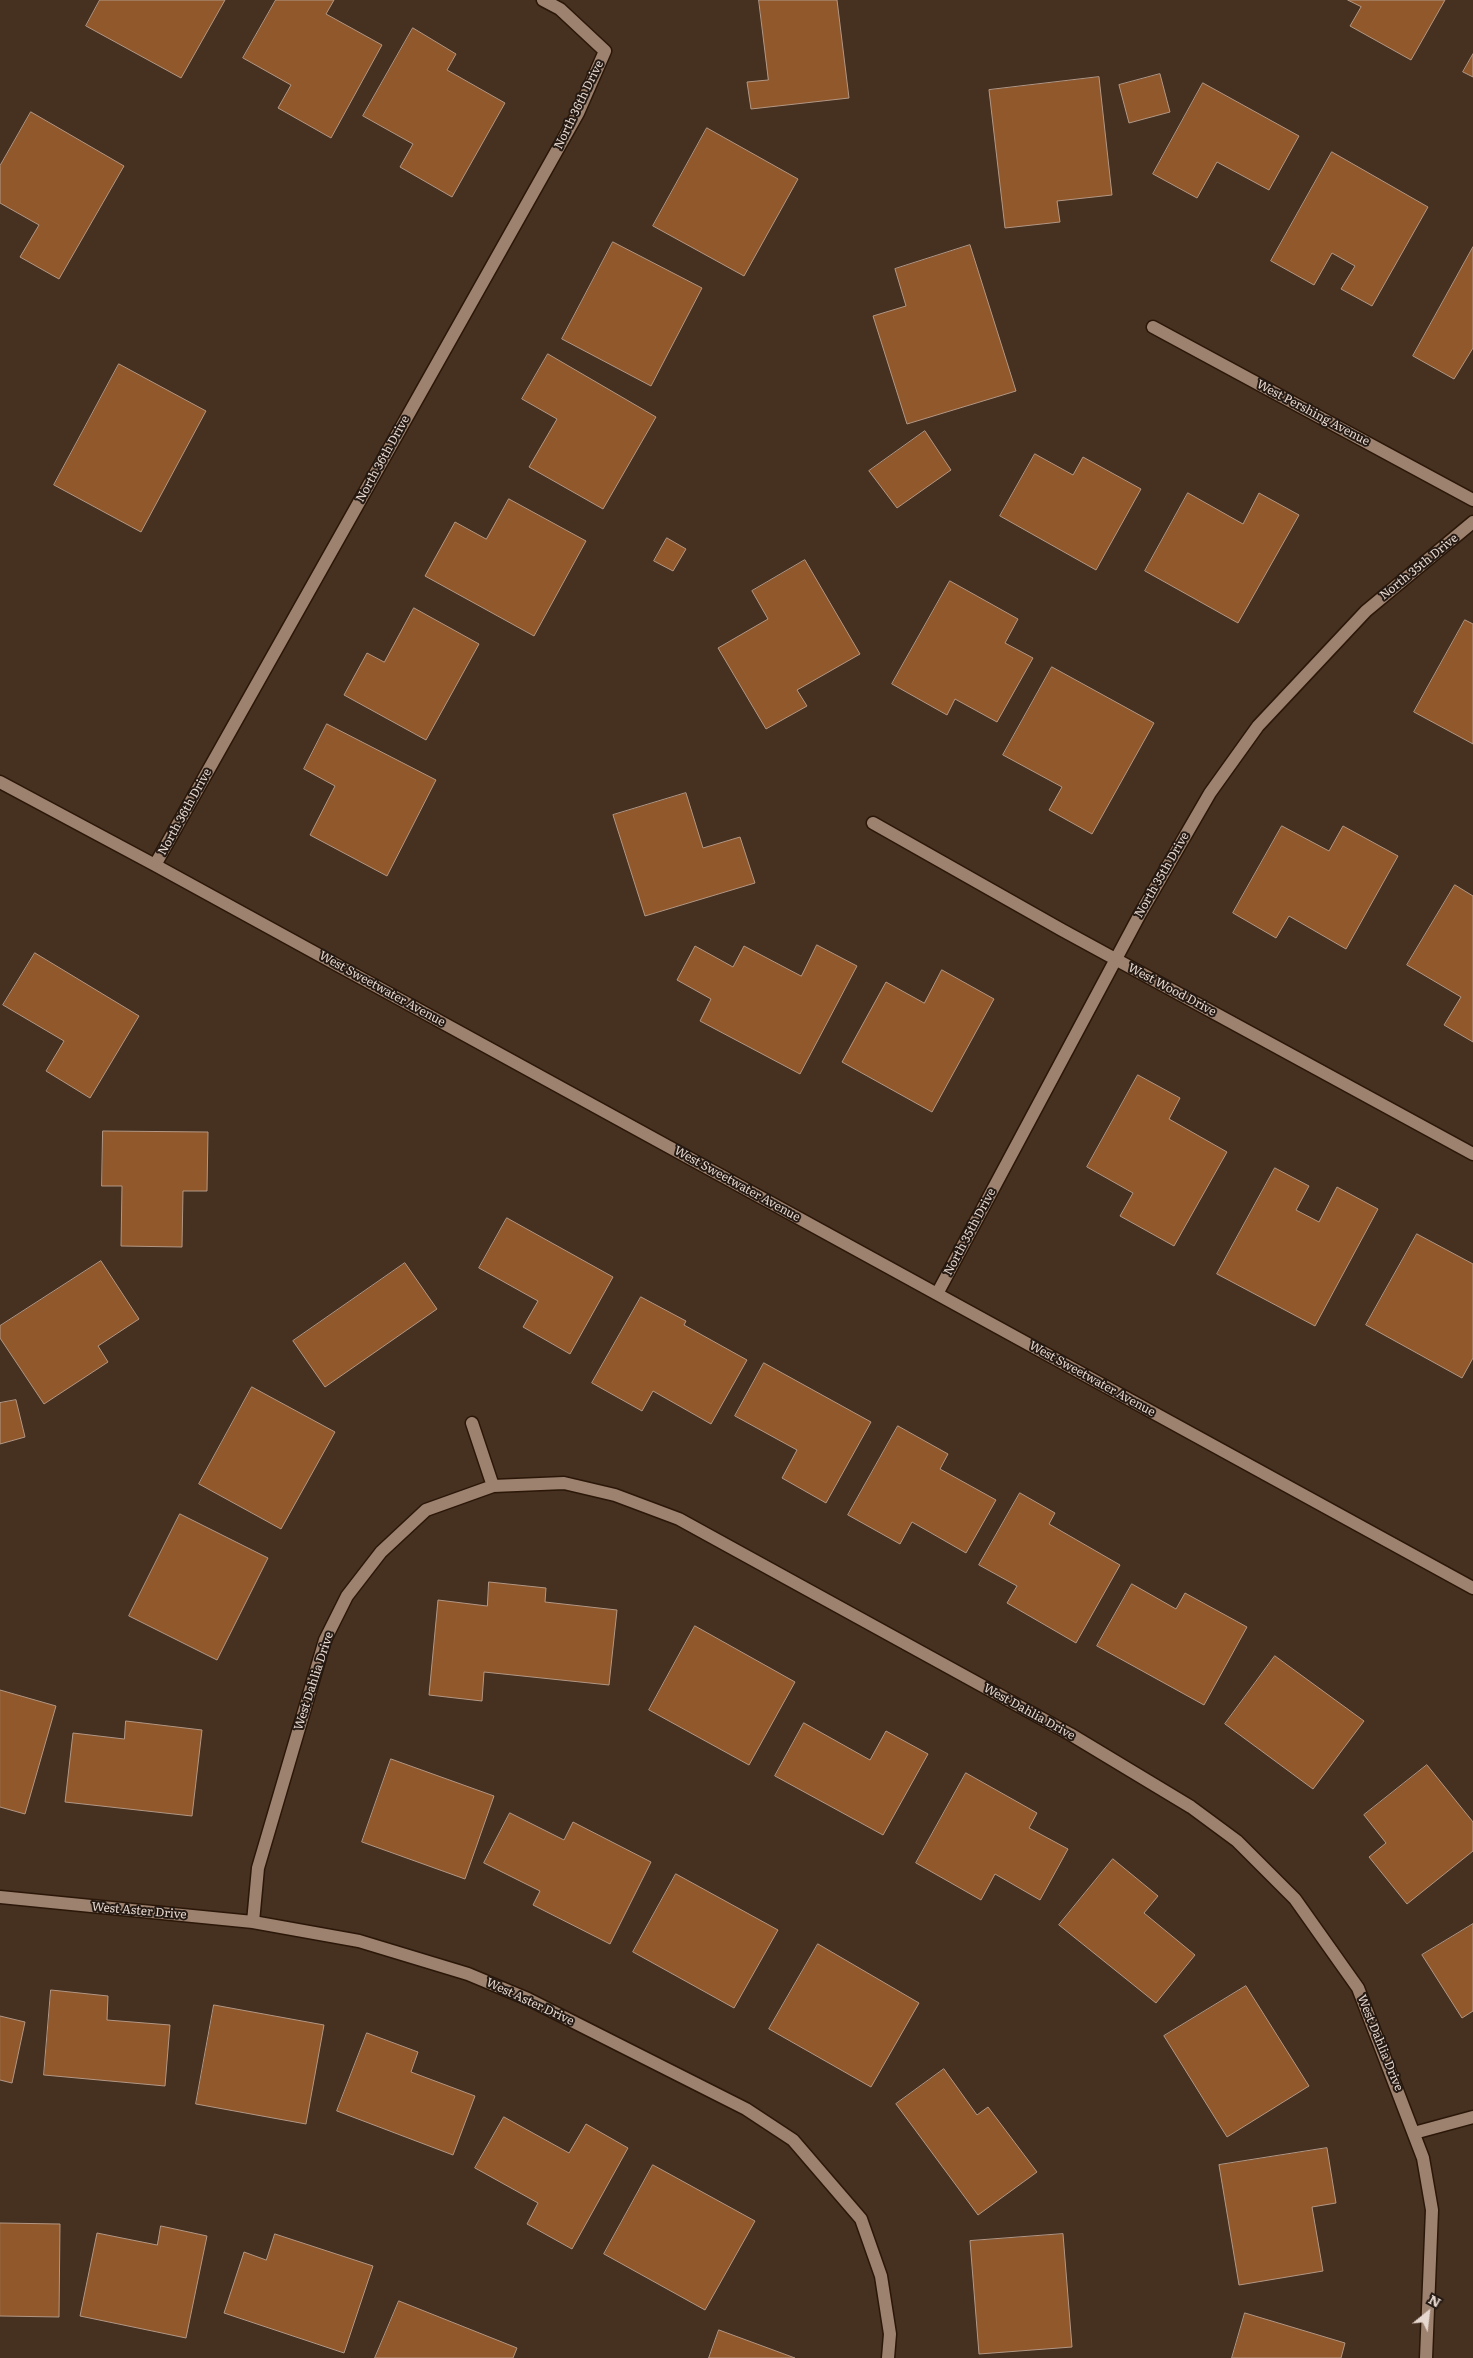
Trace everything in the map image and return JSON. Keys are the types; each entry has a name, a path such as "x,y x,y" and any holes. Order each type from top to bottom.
{"street":[{"name":"North 36th Drive","path":"155,865 578,113 605,51 560,9 543,0"},
{"name":"West Pershing Avenue","path":"1153,327 1473,500"},
{"name":"North 35th Drive","path":"937,1294 1116,959 1210,793 1258,726 1366,611 1473,522"},
{"name":"West Sweetwater Avenue","path":"0,782 155,865 1473,1588"},
{"name":"West Wood Drive","path":"873,823 1116,959 1473,1154"},
{"path":"472,1423 493,1486"},
{"name":"West Dahlia Drive","path":"253,1922 258,1868 325,1640 347,1596 381,1552 426,1510 493,1486 564,1483 615,1495 679,1519 1070,1734 1191,1807 1237,1841 1295,1899 1358,1988 1414,2133"},
{"name":"West Aster Drive","path":"0,1897 253,1922 359,1941 468,1974 528,1998 746,2109 793,2140 861,2219 881,2276 890,2334 888,2358"},
{"path":"1426,2358 1432,2210 1423,2158 1414,2133 1473,2117"}],"building":[{"path":"100,0 225,0 181,78 86,26"},
{"path":"276,0 334,0 326,14 382,45 331,138 278,108 291,85 243,58"},
{"path":"759,0 837,0 849,98 751,109 747,82 768,80"},
{"path":"1348,0 1445,0 1411,60 1350,26 1361,7"},
{"path":"413,28 456,54 447,70 505,103 452,197 400,167 413,144 363,116"},
{"path":"1473,54 1473,77 1463,72"},
{"path":"1160,74 1170,112 1129,123 1119,85"},
{"path":"1099,77 1112,195 1057,201 1060,222 1005,228 989,90"},
{"path":"1203,83 1299,136 1269,190 1217,162 1197,198 1153,174"},
{"path":"31,112 124,166 59,279 20,257 39,225 0,203 0,166"},
{"path":"707,128 798,179 744,276 653,226"},
{"path":"1332,152 1428,207 1372,306 1341,289 1355,266 1332,253 1314,285 1271,261"},
{"path":"613,242 702,288 651,386 562,339"},
{"path":"970,245 1016,391 907,424 873,316 906,306 895,269"},
{"path":"1473,247 1473,348 1454,379 1413,356"},
{"path":"548,354 656,417 603,509 529,467 557,419 522,399"},
{"path":"119,364 206,411 141,532 54,485"},
{"path":"925,431 951,470 897,508 869,471"},
{"path":"1035,454 1073,475 1083,457 1141,489 1096,570 1000,516"},
{"path":"1188,493 1243,524 1259,493 1299,515 1238,623 1145,571"},
{"path":"509,499 586,541 534,636 425,576 455,522 486,539"},
{"path":"667,538 686,549 673,571 654,561"},
{"path":"805,560 860,654 797,690 807,706 766,729 718,648 768,619 752,591"},
{"path":"950,581 1018,619 1005,643 1033,658 997,722 955,699 947,715 892,684"},
{"path":"414,608 479,644 426,740 344,695 367,653 384,662"},
{"path":"1465,620 1473,624 1473,744 1414,712"},
{"path":"1052,667 1154,723 1092,834 1049,810 1062,787 1003,755"},
{"path":"327,724 436,780 387,876 310,835 335,786 304,769"},
{"path":"686,793 703,848 740,837 755,883 645,916 613,815"},
{"path":"1282,826 1329,851 1343,826 1398,856 1346,949 1289,916 1276,938 1233,913"},
{"path":"1455,885 1473,896 1473,1042 1444,1025 1461,997 1407,965"},
{"path":"817,945 857,966 800,1074 700,1021 711,999 677,980 695,946 733,967 744,946 801,976"},
{"path":"35,953 139,1016 90,1098 46,1071 64,1041 3,1005"},
{"path":"942,970 994,999 932,1112 842,1062 886,982 924,1003"},
{"path":"1138,1075 1180,1098 1169,1119 1227,1152 1174,1246 1120,1216 1133,1193 1087,1167"},
{"path":"103,1131 208,1132 207,1191 183,1191 182,1247 121,1246 122,1186 102,1186"},
{"path":"1275,1168 1309,1186 1296,1210 1319,1222 1337,1187 1378,1209 1315,1326 1217,1274"},
{"path":"507,1218 613,1277 570,1354 523,1327 538,1301 479,1268"},
{"path":"1417,1234 1473,1264 1473,1358 1462,1378 1366,1325"},
{"path":"101,1261 139,1319 98,1346 108,1362 44,1404 0,1338 0,1326"},
{"path":"405,1263 437,1309 325,1387 293,1341"},
{"path":"641,1297 686,1321 684,1325 747,1360 711,1424 653,1391 642,1411 592,1383"},
{"path":"764,1363 871,1422 826,1503 782,1478 797,1450 735,1416"},
{"path":"252,1387 335,1432 281,1529 199,1484"},
{"path":"16,1400 25,1437 0,1444 0,1403"},
{"path":"898,1426 948,1454 940,1469 996,1500 966,1553 912,1522 900,1544 848,1515"},
{"path":"1020,1493 1055,1513 1049,1524 1120,1565 1076,1643 1007,1603 1017,1586 979,1565"},
{"path":"180,1514 268,1558 217,1660 129,1616"},
{"path":"489,1582 546,1588 545,1602 617,1610 609,1685 484,1672 482,1701 429,1695 438,1600 487,1606"},
{"path":"1132,1584 1176,1609 1185,1593 1247,1627 1204,1705 1097,1646"},
{"path":"695,1626 795,1682 749,1765 649,1710"},
{"path":"1275,1656 1364,1721 1313,1789 1225,1724"},
{"path":"0,1690 56,1706 25,1814 0,1807"},
{"path":"126,1721 202,1730 192,1816 65,1802 73,1733 124,1739"},
{"path":"804,1723 870,1760 886,1731 928,1754 883,1835 775,1776"},
{"path":"391,1759 494,1796 465,1879 362,1842"},
{"path":"1427,1765 1473,1822 1473,1851 1407,1904 1369,1857 1386,1843 1364,1815"},
{"path":"966,1773 1037,1813 1029,1828 1068,1849 1040,1900 995,1874 981,1900 916,1863"},
{"path":"510,1813 564,1840 573,1822 651,1862 610,1944 533,1905 540,1891 484,1863"},
{"path":"1113,1859 1158,1896 1144,1913 1195,1955 1156,2003 1059,1925"},
{"path":"676,1874 778,1930 734,2008 633,1952"},
{"path":"1473,1924 1473,2011 1462,2018 1422,1955"},
{"path":"818,1944 919,2003 871,2087 769,2029"},
{"path":"1246,1986 1309,2086 1227,2137 1164,2036"},
{"path":"51,1990 108,1996 107,2020 170,2025 165,2086 44,2075"},
{"path":"214,2005 324,2025 306,2124 196,2104"},
{"path":"0,2016 25,2022 12,2083 0,2080"},
{"path":"367,2033 418,2052 411,2072 475,2096 453,2155 337,2111"},
{"path":"944,2069 977,2115 988,2107 1037,2172 978,2215 896,2104"},
{"path":"504,2117 569,2153 586,2124 628,2148 572,2249 527,2224 538,2203 475,2168"},
{"path":"1327,2148 1336,2203 1312,2207 1323,2271 1239,2285 1219,2165"},
{"path":"653,2165 755,2221 705,2310 604,2254"},
{"path":"0,2223 60,2224 59,2317 0,2316"},
{"path":"161,2226 207,2236 186,2338 80,2316 97,2233 157,2245"},
{"path":"275,2234 373,2266 344,2353 224,2313 244,2252 266,2260"},
{"path":"1063,2234 1072,2347 979,2354 970,2241"},
{"path":"399,2301 517,2348 513,2358 375,2358"},
{"path":"1245,2313 1345,2343 1341,2358 1232,2358"},
{"path":"719,2330 795,2358 709,2358"}]}
